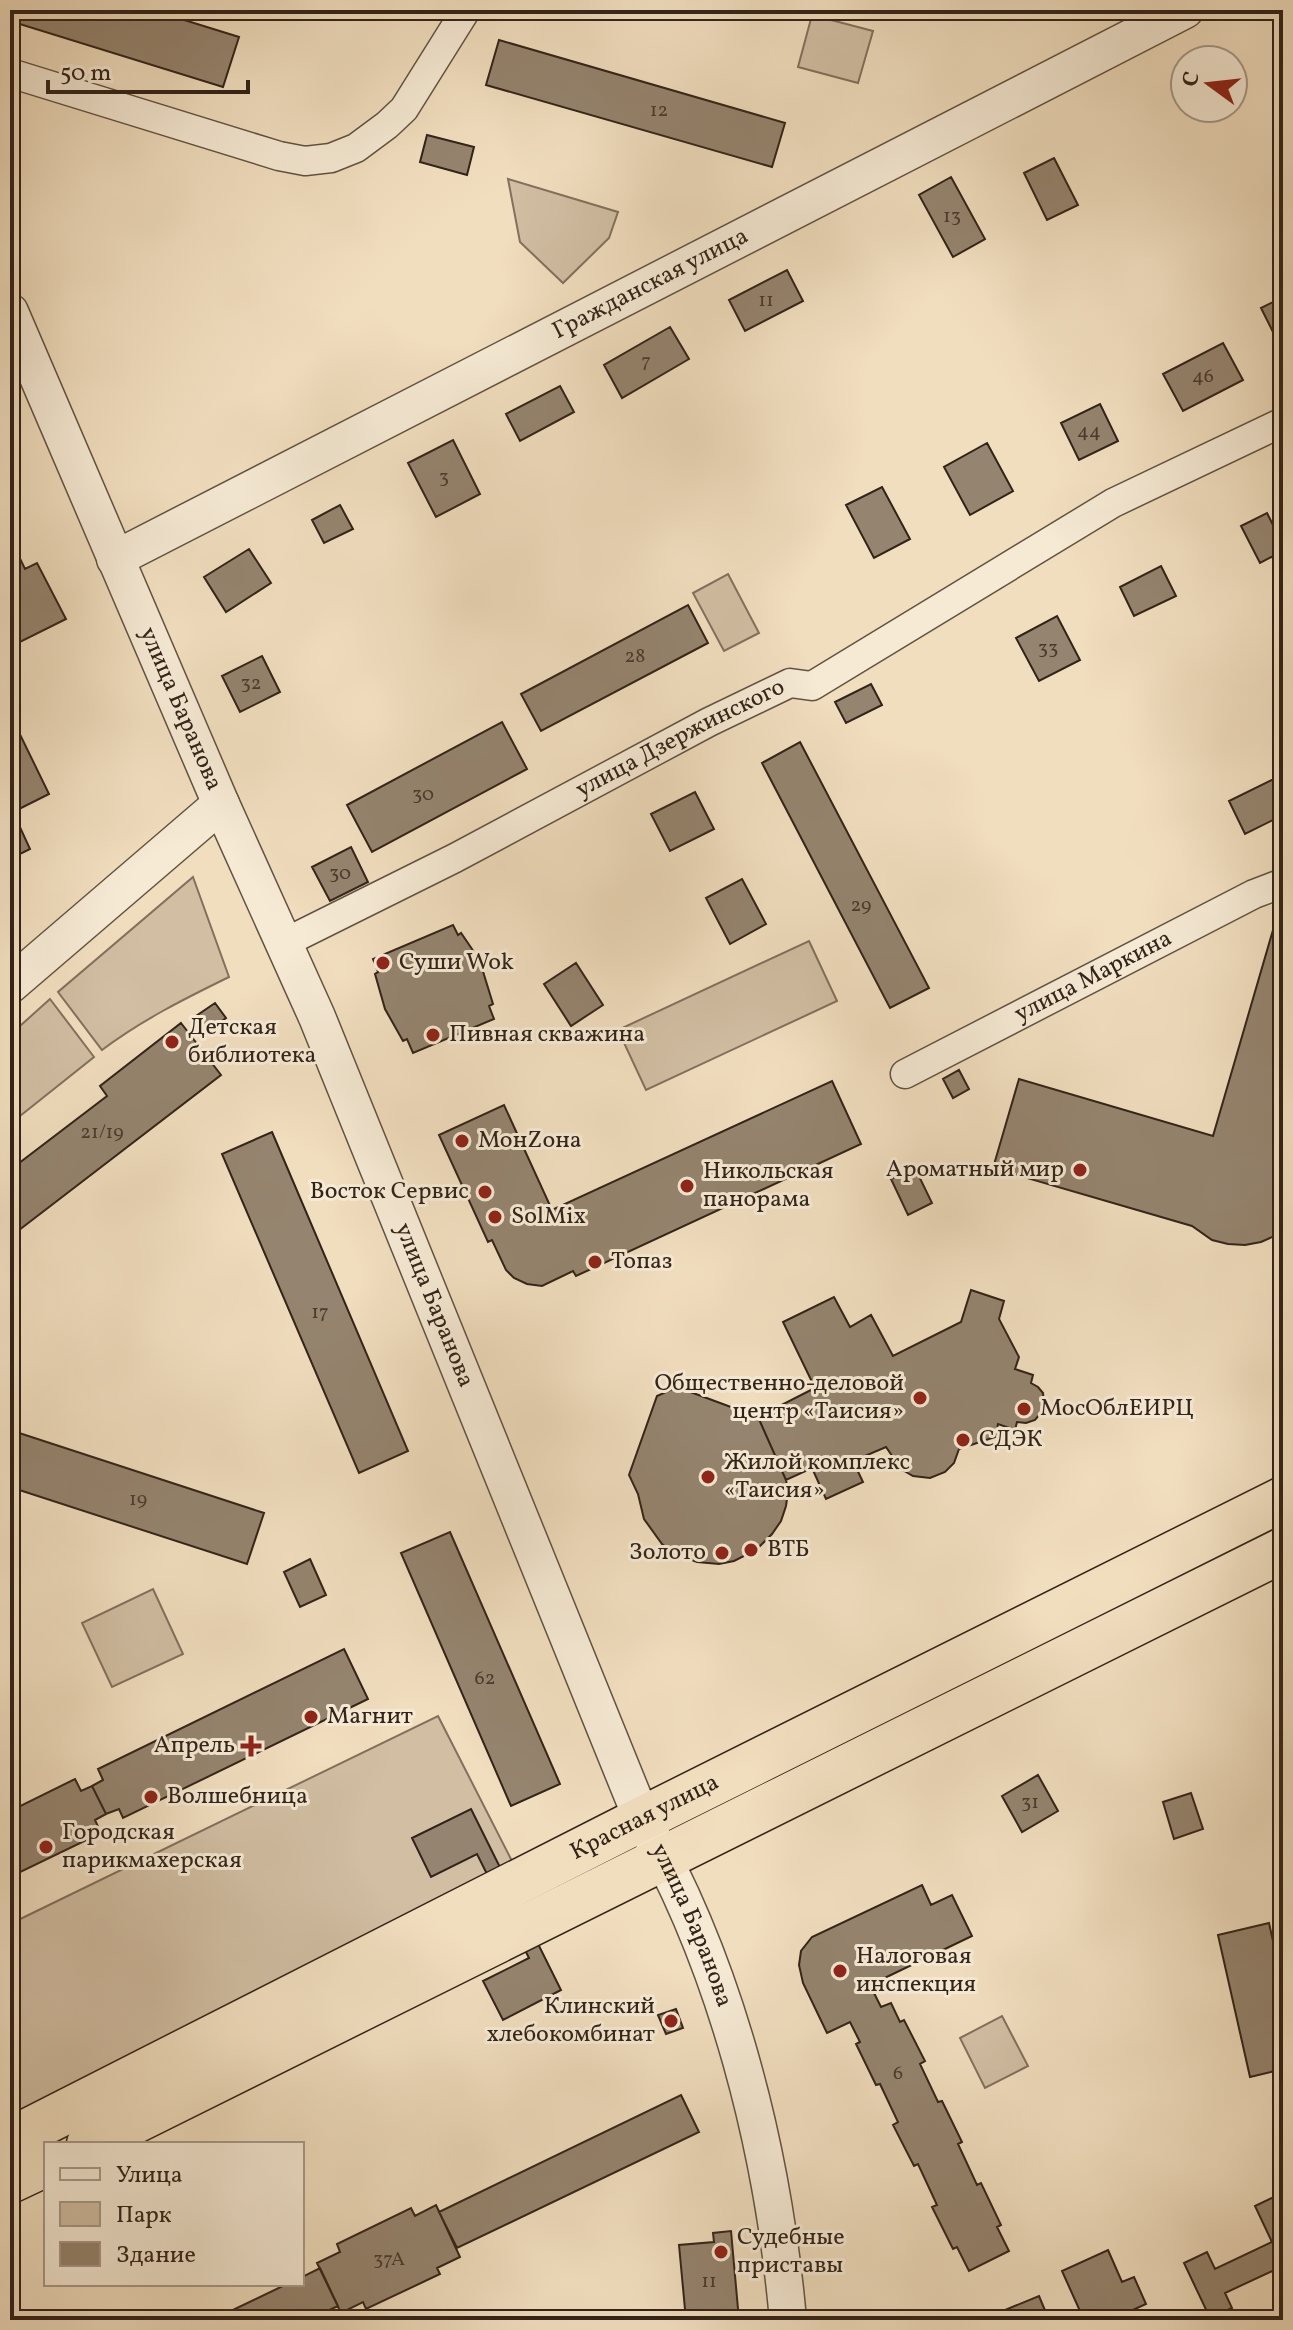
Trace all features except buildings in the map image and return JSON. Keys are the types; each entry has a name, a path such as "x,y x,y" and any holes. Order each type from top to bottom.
{"highway":[{"name":"Красная улица","path":"10,2140 642,1819 1283,1499"},
{"name":"Красная улица","path":"93,2142 1283,1550"},
{"path":"10,2181 44,2165"}],"street":[{"path":"10,73 279,156 305,161 331,158 356,148 404,109 466,10"},
{"name":"Гражданская улица","path":"115,559 1185,10"},
{"name":"улица Баранова","path":"10,312 221,804 323,1031 642,1819 664,1858 715,1983 748,2087 775,2209 788,2320"},
{"name":"улица Дзержинского","path":"284,943 455,858 709,722 790,683 812,686 1113,503 1283,422"},
{"path":"10,985 221,804"},
{"path":"183,836 203,830 216,834 244,854"},
{"name":"улица Маркина","path":"905,1074 1254,894 1283,883"}],"green space":[{"path":"812,15 873,31 858,83 798,67"},
{"path":"508,179 618,212 609,238 563,283 520,242"},
{"path":"728,574 759,633 724,651 693,593"},
{"path":"193,877 229,977 148,1020 102,1050 58,992"},
{"path":"809,941 837,1001 646,1090 618,1030"},
{"path":"50,999 94,1057 10,1124 10,1035"},
{"path":"153,1589 183,1654 112,1687 82,1623"},
{"path":"438,1716 513,1863 10,2121 10,1924"},
{"path":"1002,2016 1028,2066 985,2088 960,2038"}],"place":[{"name":"Суши Wok","path":"383,963"},
{"name":"Пивная скважина","path":"433,1035"},
{"name":"Детская библиотека","path":"172,1042"},
{"name":"МонZона","path":"462,1141"},
{"name":"Ароматный мир","path":"1080,1170"},
{"name":"Никольская панорама","path":"687,1186"},
{"name":"Восток Сервис","path":"485,1192"},
{"name":"SolMix","path":"495,1217"},
{"name":"Топаз","path":"595,1262"},
{"name":"Общественно-деловой центр «Таисия»","path":"920,1398"},
{"name":"МосОблЕИРЦ","path":"1024,1409"},
{"name":"СДЭК","path":"963,1440"},
{"name":"Жилой комплекс «Таисия»","path":"708,1477"},
{"name":"ВТБ","path":"751,1550"},
{"name":"Золото","path":"722,1553"},
{"name":"Магнит","path":"311,1717"},
{"name":"Апрель","path":"251,1746"},
{"name":"Волшебница","path":"151,1797"},
{"name":"Городская парикмахерская","path":"46,1847"},
{"name":"Налоговая инспекция","path":"840,1971"},
{"name":"Клинский хлебокомбинат","path":"671,2021"},
{"name":"Судебные приставы","path":"721,2252"}]}
